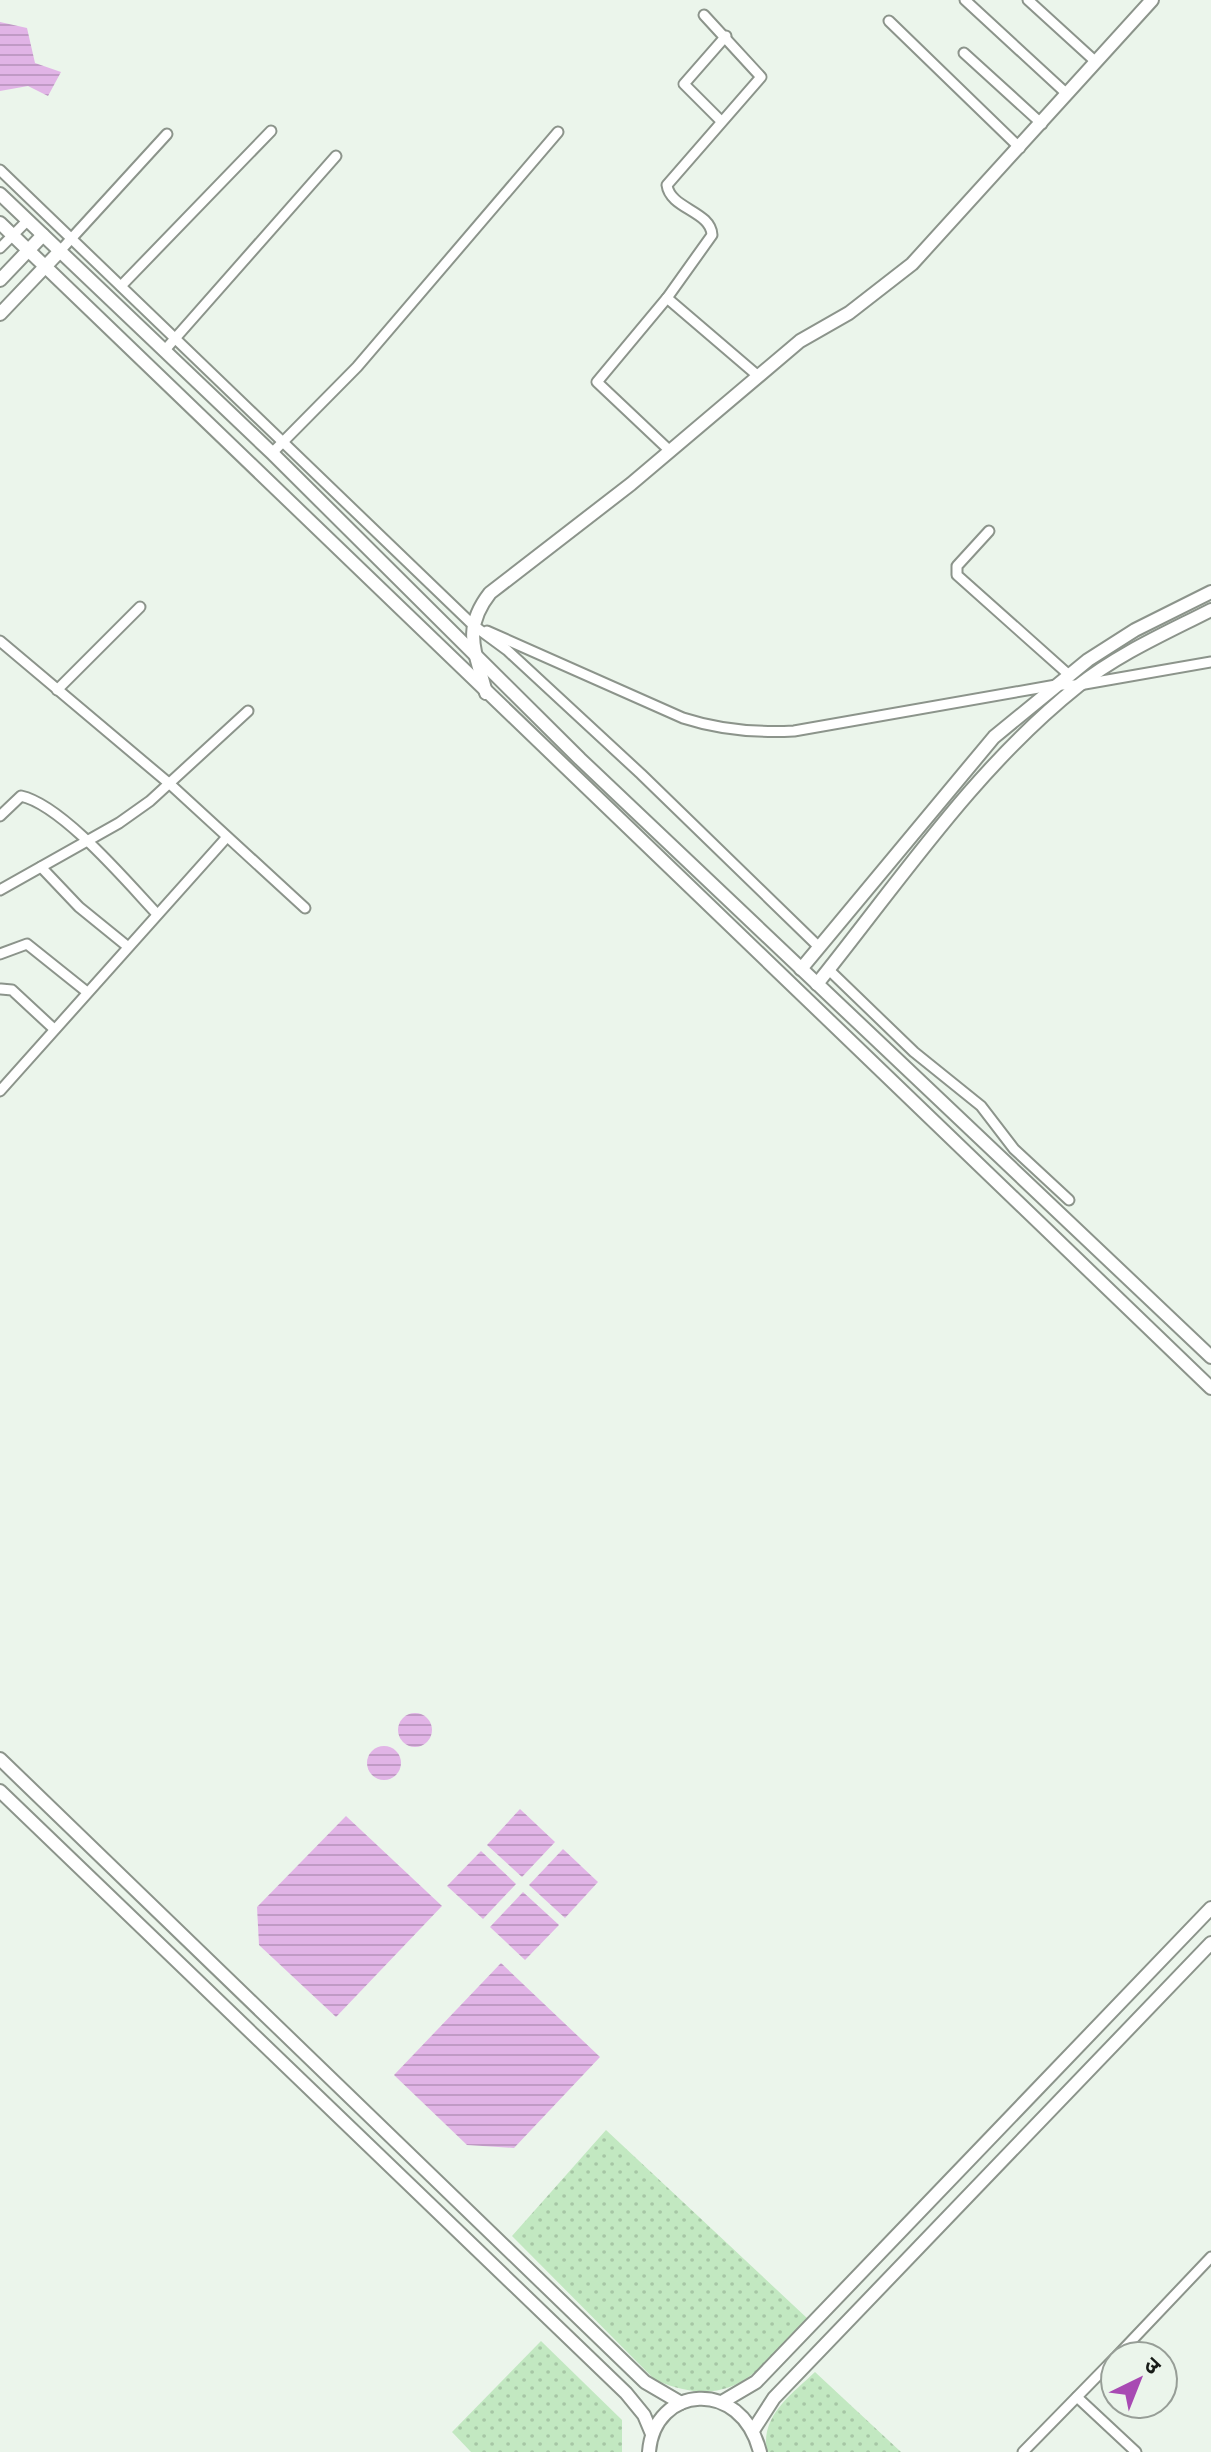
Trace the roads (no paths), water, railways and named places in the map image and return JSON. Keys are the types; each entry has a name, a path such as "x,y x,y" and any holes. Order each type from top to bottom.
{"main road":[{"path":"486,693 471,641 480,607 497,587 800,341 849,313 893,281 1020,148 1152,0"},
{"path":"0,194 272,453 478,660 1211,1357"},
{"path":"0,223 1211,1388"},
{"path":"0,280 43,235"},
{"path":"0,314 60,251"},
{"path":"801,969 978,754 1068,674 1115,642 1211,592"},
{"path":"817,984 988,770 1079,685 1141,646 1211,610"},
{"path":"513,718 525,705"},
{"path":"1037,1221 1053,1204"},
{"path":"0,1759 645,2382 681,2403"},
{"path":"0,1791 626,2393 644,2415 652,2434"},
{"path":"722,2402 756,2382 1211,1908"},
{"path":"754,2429 774,2398 1211,1943"},
{"path":"649,2452 652,2434 663,2416 681,2403 702,2398 722,2402 741,2412 754,2429 760,2452"}],"street":[{"path":"965,0 1067,94"},
{"path":"1028,0 1096,62"},
{"path":"669,450 597,382 667,298 713,230 671,196 667,185 761,77 704,15"},
{"path":"889,21 1020,148"},
{"path":"721,121 684,84 726,36"},
{"path":"964,53 1042,124"},
{"path":"121,286 271,131"},
{"path":"272,453 357,367 558,132"},
{"path":"60,251 167,134"},
{"path":"164,351 336,156"},
{"path":"0,170 473,625 507,650 641,774 819,947"},
{"path":"0,248 28,220"},
{"path":"667,298 757,375"},
{"path":"989,531 957,566 957,575 1068,674"},
{"path":"57,690 140,607"},
{"path":"473,625 683,718 708,726 756,733 794,731 1056,685 1079,685 1211,662"},
{"path":"0,641 171,785 305,908"},
{"path":"0,890 119,823 171,785 248,711"},
{"path":"0,816 21,796 32,798 88,841 157,914"},
{"path":"0,1091 227,837"},
{"path":"41,867 79,907 127,946"},
{"path":"0,954 27,944 87,992"},
{"path":"828,969 914,1052 981,1106 1014,1149 1069,1200"},
{"path":"0,989 12,990 54,1029"},
{"path":"1132,2340 1211,2257"},
{"path":"1023,2452 1099,2374"},
{"path":"1077,2397 1136,2452"}]}
